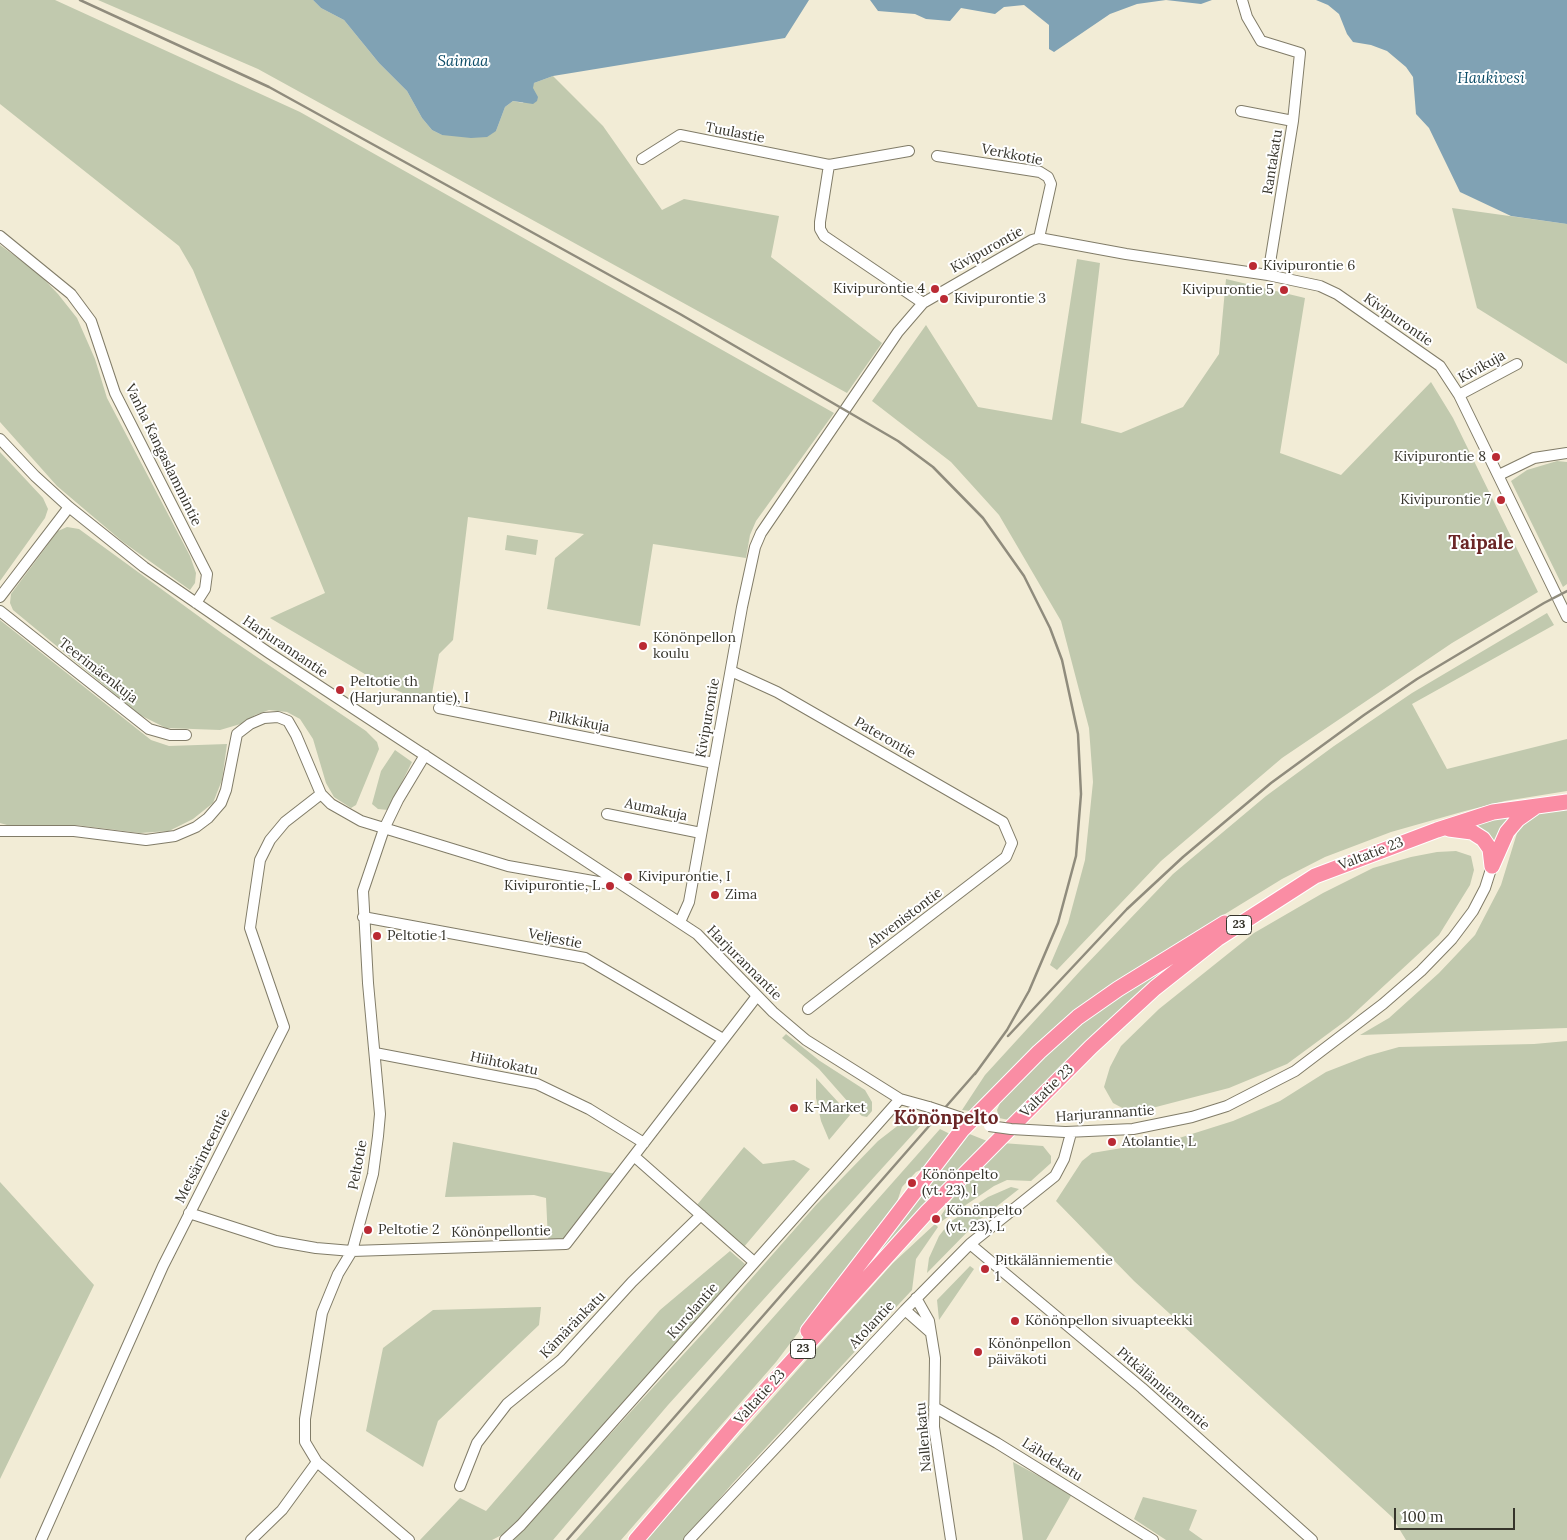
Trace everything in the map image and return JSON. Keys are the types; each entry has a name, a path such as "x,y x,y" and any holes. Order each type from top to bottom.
{"highway":[{"name":"Valtatie 23","path":"636,1540 736,1423 927,1212 1091,1047 1155,988 1217,939 1315,876 1437,830 1493,812 1539,804 1567,802"},
{"path":"1492,866 1507,832 1518,819 1539,804"},
{"path":"1437,830 1457,829 1472,832 1483,839 1490,849 1492,866"},
{"path":"736,1423 966,1119 1078,1017 1118,989 1251,907 1315,876"}],"street":[{"name":"Rantakatu","path":"1242,0 1247,17 1261,41 1300,53 1293,121 1268,275"},
{"path":"1241,111 1293,121"},
{"name":"Tuulastie","path":"642,159 680,136 829,165 909,151"},
{"name":"Verkkotie","path":"937,156 1040,172 1048,177 1050,184 1039,238"},
{"path":"829,165 820,222 820,229 824,236 923,303"},
{"name":"Vanha Kangaslammintie","path":"0,236 71,294 91,322 115,393 207,574 205,588 196,603"},
{"name":"Kivipurontie","path":"680,922 689,902 700,833 754,547 761,533 898,332 923,303 1039,238 1126,254 1268,275 1320,286 1337,294 1440,366 1459,395 1567,617"},
{"name":"Kivikuja","path":"1459,395 1517,364"},
{"name":"Harjurannantie","path":"0,439 35,476 144,567 565,846 610,878 680,922 715,950 758,996 806,1040 900,1099 989,1126 1068,1132 1132,1129 1192,1117 1227,1106 1295,1071 1375,1010 1421,971 1452,939 1472,911 1485,888 1492,866"},
{"path":"1499,475 1534,458 1567,453"},
{"path":"0,597 69,506"},
{"name":"Teerimäenkuja","path":"0,611 149,729 170,735 186,735"},
{"name":"Paterontie","path":"731,671 777,692 1003,822 1012,843"},
{"name":"Pilkkikuja","path":"439,708 714,763"},
{"path":"0,831 74,831 146,840 175,836 196,827 208,818 221,803 226,790 237,734 250,724 278,716 288,721 303,750 321,794 347,813 384,830 508,866 604,883 610,878"},
{"name":"Peltotie","path":"409,1540 317,1462 305,1442 305,1420 322,1313 338,1274 352,1251 373,1174 378,1136 380,1114 363,917 363,890 384,830 398,800 425,755"},
{"name":"Metsärinteentie","path":"40,1540 189,1213 284,1027 250,928 260,860 270,840 285,822 321,794"},
{"name":"Aumakuja","path":"607,814 700,833"},
{"name":"Ahvenistontie","path":"808,1010 1006,857 1012,843"},
{"name":"Veljestie","path":"363,917 585,958 723,1039"},
{"name":"Könönpellontie","path":"189,1213 276,1240 316,1248 352,1251 566,1244 758,996"},
{"name":"Hiihtokatu","path":"375,1053 537,1084 589,1109 644,1143"},
{"name":"Kurolantie","path":"505,1540 521,1525 900,1099"},
{"name":"Atolantie","path":"689,1540 916,1298 970,1244 1055,1176 1062,1164 1068,1132"},
{"path":"635,1157 754,1262"},
{"name":"Kämäränkatu","path":"460,1486 477,1443 507,1404 561,1360 632,1282 702,1215"},
{"name":"Pitkälänniementie","path":"970,1244 1135,1381 1312,1540"},
{"name":"Nallenkatu","path":"916,1298 929,1321 936,1370 934,1407 936,1443 950,1540"},
{"path":"905,1310 930,1332"},
{"name":"Lähdekatu","path":"934,1407 997,1443 1154,1540"},
{"path":"251,1540 282,1510 317,1462"}],"green space":[{"path":"0,0 55,0 300,112 834,413 756,521 750,535 746,558 653,544 640,626 547,609 555,558 584,534 468,517 453,640 439,654 431,699 412,697 380,683 270,618 325,593 193,270 179,246 0,104"},
{"path":"98,0 313,0 321,8 344,20 379,63 407,91 422,118 432,130 442,135 496,131 505,107 513,101 523,103 534,83 553,76 603,126 662,210 684,199 779,216 771,257 882,343 847,393 258,69"},
{"path":"1452,208 1567,224 1567,364 1477,308"},
{"path":"0,245 37,272 77,318 95,359 107,398 190,556 196,573 195,583 190,590 123,542 57,486 0,422"},
{"path":"1077,259 1100,263 1081,423 1121,433 1183,407 1219,354 1226,279 1305,298 1280,453 1341,475 1431,382 1453,418 1538,592 1452,643 1282,758 1161,861 1057,970 1050,965 1068,923 1085,860 1093,782 1089,728 1061,621 999,515 951,462 872,401 926,325 978,407 1052,420"},
{"path":"0,452 43,498 48,509 45,518 0,581"},
{"path":"1557,461 1567,462 1567,584 1563,587 1511,481 1527,470"},
{"path":"67,527 79,529 223,634 366,731 377,742 379,749 356,805 351,808 334,797 326,783 313,739 300,719 287,712 269,710 255,715 244,723 220,730 166,728 140,715 13,610 10,603 11,594 58,531"},
{"path":"507,535 538,540 536,555 505,550"},
{"path":"1547,613 1554,625 1412,704 1447,769 1567,739 1567,791 1505,801 1391,832 1325,857 1282,879 1116,981 1019,1061 981,1105 970,1111 962,1110 985,1075 1081,970 1173,874 1266,796 1334,746 1412,693"},
{"path":"0,620 151,740 169,746 227,744 222,780 213,803 193,819 169,831 140,833 76,825 14,827 0,823"},
{"path":"395,750 412,762 388,810 378,809 372,804 381,771"},
{"path":"1567,809 1567,1028 1360,1035 1389,1018 1439,973 1475,935 1501,885 1517,833 1508,837 1534,814"},
{"path":"1515,813 1494,850 1484,831 1472,823"},
{"path":"1456,851 1471,856 1474,870 1470,885 1439,935 1348,1019 1287,1064 1229,1088 1156,1107 1128,1111 1113,1103 1104,1087 1110,1067 1121,1046 1159,1009 1254,933 1323,893 1373,868 1411,857 1437,852"},
{"path":"1212,934 1009,1120 999,1118 997,1110 1001,1101 1063,1037 1089,1015"},
{"path":"786,1034 820,1061 865,1090 872,1102 872,1111 867,1117 862,1116 856,1111 819,1069 782,1038"},
{"path":"1567,1041 1567,1540 1406,1540 1392,1517 1134,1281 1056,1201 1082,1161 1092,1153 1176,1139 1233,1121 1280,1101 1326,1072 1367,1056 1399,1047 1534,1044"},
{"path":"816,1078 850,1115 829,1140 821,1121 816,1098"},
{"path":"911,1119 923,1123 668,1405 553,1540 513,1540 715,1320 816,1205 878,1141 905,1120"},
{"path":"940,1129 950,1134 927,1167 916,1172 902,1187 897,1202 776,1362 621,1540 576,1540"},
{"path":"967,1133 987,1141 818,1324"},
{"path":"453,1142 616,1174 564,1239 548,1240 546,1198 534,1195 445,1197"},
{"path":"1002,1143 1043,1146 1051,1156 1051,1163 1031,1181 1007,1180 994,1186 942,1221 940,1217 954,1196"},
{"path":"744,1147 763,1164 794,1160 810,1169 743,1248 697,1205"},
{"path":"0,1182 94,1285 0,1479"},
{"path":"1011,1187 1019,1189 978,1221 927,1273 929,1258 939,1236 950,1222 988,1197"},
{"path":"935,1224 938,1227 916,1259 912,1290 732,1484 684,1540 646,1540 893,1263"},
{"path":"730,1251 745,1264 521,1525 492,1540 420,1540 460,1498 486,1511 660,1310"},
{"path":"970,1266 974,1269 939,1320 937,1300"},
{"path":"541,1307 539,1325 438,1421 423,1467 366,1431 383,1348 433,1310"},
{"path":"1013,1462 1072,1494 1046,1540 1023,1540"},
{"path":"1143,1497 1197,1510 1189,1530 1203,1540 1166,1540 1134,1519"}],"water":[{"name":"Saimaa","path":"313,0 809,0 785,38 553,76 534,83 533,88 538,97 537,101 533,104 513,101 505,107 496,131 487,137 471,138 442,135 432,130 422,118 407,91 379,63 344,20 321,8"},
{"path":"870,0 1166,0 1137,4 1110,14 1054,52 1049,49 1049,25 1024,5 1004,7 995,14 961,8 950,21 926,19 915,14 878,11"},
{"path":"1166,0 1212,0 1201,4"},
{"name":"Haukivesi","path":"1316,0 1567,0 1567,224 1511,216 1460,192 1429,128 1416,114 1413,77 1406,67 1387,51 1371,45 1353,42 1347,34 1339,14 1328,5"}],"railway":[{"path":"80,0 269,87 680,314 898,441 933,467 983,518 1024,576 1050,628 1062,660 1078,734 1081,794 1076,856 1058,923 1029,991 1007,1030 975,1074"},
{"path":"1008,1036 1127,909 1183,857 1271,783 1417,679 1567,591"},
{"path":"567,1540 978,1070"}],"place":[{"name":"Kivipurontie 6","path":"1253,266"},
{"name":"Kivipurontie 4","path":"935,289"},
{"name":"Kivipurontie 5","path":"1284,290"},
{"name":"Kivipurontie 3","path":"944,299"},
{"name":"Kivipurontie 8","path":"1496,457"},
{"name":"Kivipurontie 7","path":"1501,500"},
{"name":"Könönpellon koulu","path":"643,646"},
{"name":"Peltotie th (Harjurannantie), I","path":"340,690"},
{"name":"Kivipurontie, I","path":"628,877"},
{"name":"Kivipurontie, L","path":"610,886"},
{"name":"Zima","path":"715,895"},
{"name":"Peltotie 1","path":"377,936"},
{"name":"K-Market","path":"794,1108"},
{"name":"Atolantie, L","path":"1112,1142"},
{"name":"Könönpelto (vt. 23), I","path":"912,1183"},
{"name":"Könönpelto (vt. 23), L","path":"936,1219"},
{"name":"Peltotie 2","path":"368,1230"},
{"name":"Pitkälänniementie 1","path":"985,1269"},
{"name":"Könönpellon sivuapteekki","path":"1015,1321"},
{"name":"Könönpellon päiväkoti","path":"978,1352"}],"district":[{"name":"Taipale","path":"1481,544"},
{"name":"Könönpelto","path":"946,1119"}]}
